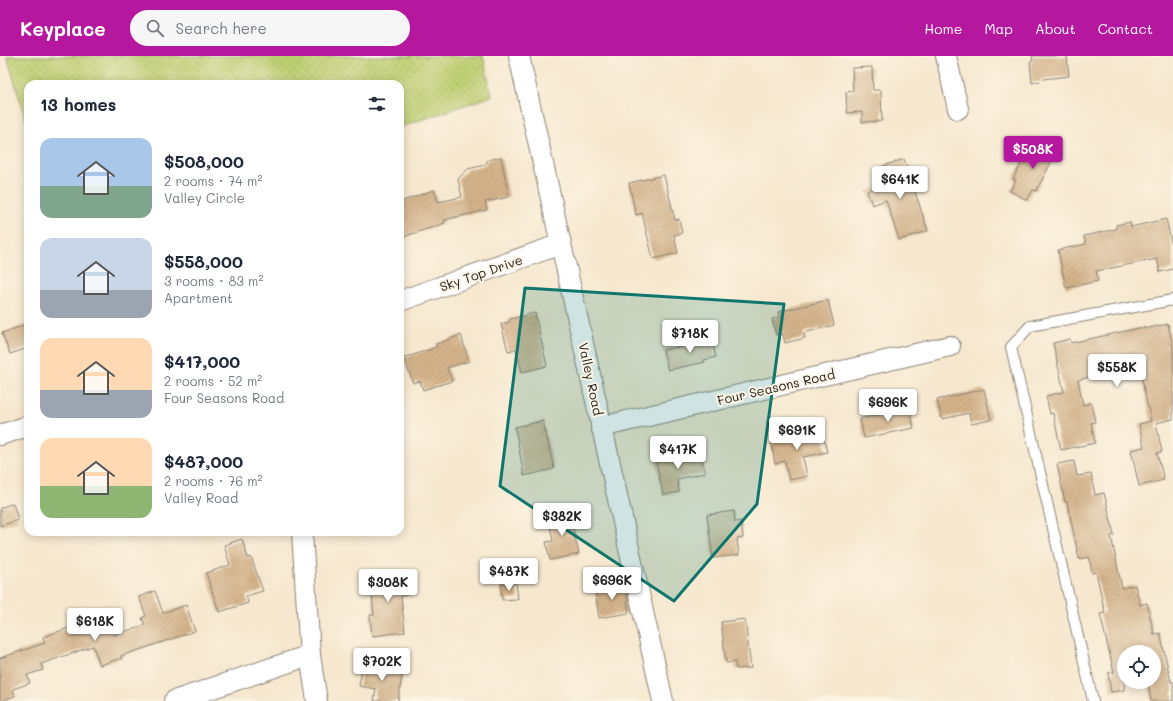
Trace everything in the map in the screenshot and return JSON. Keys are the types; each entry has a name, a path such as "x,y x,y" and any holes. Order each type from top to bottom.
{"street":[{"name":"Valley Road","path":"519,56 663,701"},
{"path":"946,56 958,109"},
{"name":"Sky Top Drive","path":"404,300 561,244"},
{"name":"Four Seasons Road","path":"601,427 950,346"},
{"path":"0,435 24,427"},
{"path":"302,536 310,655 317,701"},
{"path":"174,701 310,655"}],"lane":[{"path":"1093,701 1010,347 1030,326 1173,300"}],"highlighted area":[{"path":"525,288 784,304 757,504 674,601 500,486"}],"green space":[{"path":"7,56 483,56 492,96 404,126 404,80 24,80 24,114"}],"building":[{"path":"1032,56 1067,56 1069,76 1043,79 1032,83 1030,62 1033,61"},
{"path":"872,67 873,90 881,90 882,121 862,122 862,112 847,113 846,92 853,91 852,68"},
{"path":"1034,140 1057,152 1036,191 1033,190 1027,200 1010,191 1016,180 1013,179"},
{"path":"501,157 509,197 485,202 487,210 444,220 445,223 404,237 404,201 434,190 438,202 462,197 458,179 468,169 485,165 488,160"},
{"path":"904,159 928,231 899,240 886,200 872,205 867,191 880,186 878,180 887,177 883,166"},
{"path":"664,175 675,220 679,219 682,233 674,235 678,253 653,259 642,213 636,215 629,183"},
{"path":"1166,219 1173,250 1173,269 1160,272 1157,259 1096,271 1098,281 1066,288 1058,250 1086,244 1084,236 1116,229 1116,225 1130,222 1131,227"},
{"path":"828,300 834,325 804,333 805,338 785,343 783,334 776,335 772,319 780,317 778,312"},
{"path":"535,313 547,366 522,372 516,349 508,351 501,324 509,322 510,319"},
{"path":"1168,324 1173,347 1173,419 1156,423 1162,452 1157,453 1164,480 1139,486 1131,450 1144,447 1139,424 1151,421 1139,367 1107,374 1105,373 1078,380 1083,405 1091,403 1095,422 1091,423 1095,443 1061,450 1053,413 1050,414 1046,396 1064,392 1053,343 1070,339 1071,343 1144,327 1144,329"},
{"path":"24,325 24,349 10,354 2,333"},
{"path":"461,335 469,361 447,368 452,381 423,390 420,381 413,383 404,358 437,347 436,344"},
{"path":"711,337 716,357 704,360 705,362 668,370 663,350 679,347 681,343"},
{"path":"984,389 991,420 971,424 969,413 942,419 937,400"},
{"path":"909,406 914,428 864,438 860,419 888,413 887,411"},
{"path":"543,421 554,469 524,476 515,427"},
{"path":"797,430 798,435 822,430 827,452 803,457 807,476 789,480 785,461 775,464 771,441 780,439 779,434"},
{"path":"700,451 705,473 677,479 679,492 663,495 656,461 668,458 667,455 681,452 681,455"},
{"path":"1074,461 1077,476 1091,474 1095,495 1104,493 1114,535 1111,536 1122,588 1135,585 1140,605 1147,603 1154,634 1160,633 1171,682 1173,681 1173,701 1151,701 1149,689 1161,689 1161,645 1117,645 1117,689 1124,690 1111,692 1108,673 1114,672 1100,614 1105,613 1096,572 1092,573 1089,557 1079,559 1057,464"},
{"path":"13,503 18,520 0,526 0,508"},
{"path":"734,511 735,522 741,521 743,538 737,539 739,555 713,558 707,515"},
{"path":"569,512 579,554 550,560 546,542 553,541 548,516"},
{"path":"242,539 248,558 251,557 263,591 246,596 248,603 219,612 206,573 230,565 224,545"},
{"path":"405,572 407,595 401,596 405,632 372,636 370,615 374,615 370,575"},
{"path":"516,583 518,599 502,600 501,584"},
{"path":"625,584 629,613 599,618 595,589"},
{"path":"155,591 163,613 186,605 195,631 121,656 122,658 100,665 93,646 41,664 43,670 27,675 30,683 13,689 15,696 0,701 0,658 45,643 43,637 74,626 71,619 87,614 90,620 107,614 114,635 145,625 142,618 146,616 139,597"},
{"path":"745,619 751,668 736,669 735,662 726,663 721,622"},
{"path":"363,664 403,670 398,701 374,701 376,689 359,686"}]}
